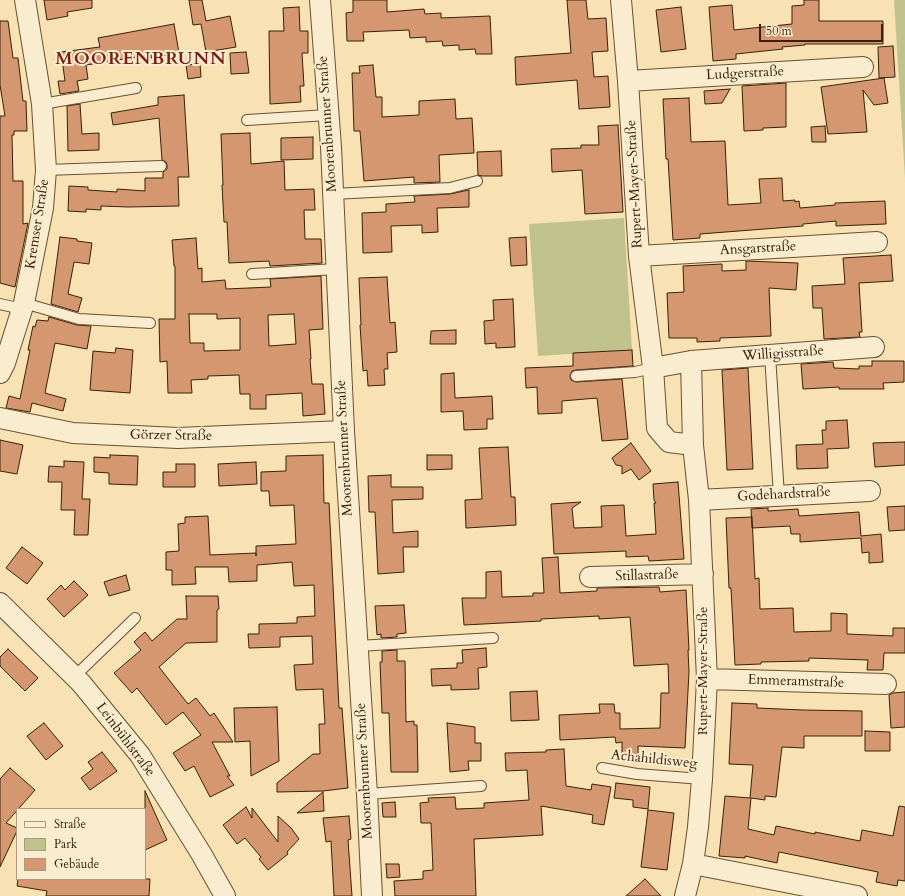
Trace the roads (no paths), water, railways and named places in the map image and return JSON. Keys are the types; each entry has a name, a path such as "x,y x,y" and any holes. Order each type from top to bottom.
{"street":[{"name":"Kremser Straße","path":"0,373 5,363 23,306 43,208 46,170 42,104 25,0"},
{"name":"Moorenbrunner Straße","path":"320,0 333,194 344,431 372,896"},
{"name":"Rupert-Mayer-Straße","path":"621,0 628,81 639,256 653,368 657,428 669,442 693,445"},
{"name":"Ludgerstraße","path":"628,81 863,67"},
{"name":"Ansgarstraße","path":"639,256 877,242"},
{"name":"Willigisstraße","path":"691,361 874,347"},
{"name":"Rupert-Mayer-Straße","path":"685,896 693,864 702,779 707,679 699,500 693,445 691,361"},
{"path":"653,368 691,361"},
{"name":"Görzer Straße","path":"0,418 73,433 178,438 344,431"},
{"name":"Godehardstraße","path":"699,500 870,491"},
{"name":"Stillastraße","path":"590,577 703,574"},
{"name":"Leinbühlstraße","path":"0,603 75,676 140,755 202,855 225,896"},
{"name":"Emmeramstraße","path":"707,679 886,684"},
{"path":"693,864 857,896"}],"lane":[{"path":"42,104 136,88"},
{"path":"247,120 328,116"},
{"path":"46,170 160,166"},
{"path":"333,194 450,188 477,181"},
{"path":"252,274 336,268"},
{"path":"0,304 23,306 79,319 150,324"},
{"path":"770,355 779,496"},
{"path":"576,376 634,372 653,368"},
{"path":"75,676 135,618"},
{"path":"358,646 493,638"},
{"name":"Achahildisweg","path":"602,768 637,774 702,779"},
{"path":"367,794 481,786"}],"district":[{"name":"MOORENBRUNN","path":"141,60"}]}
